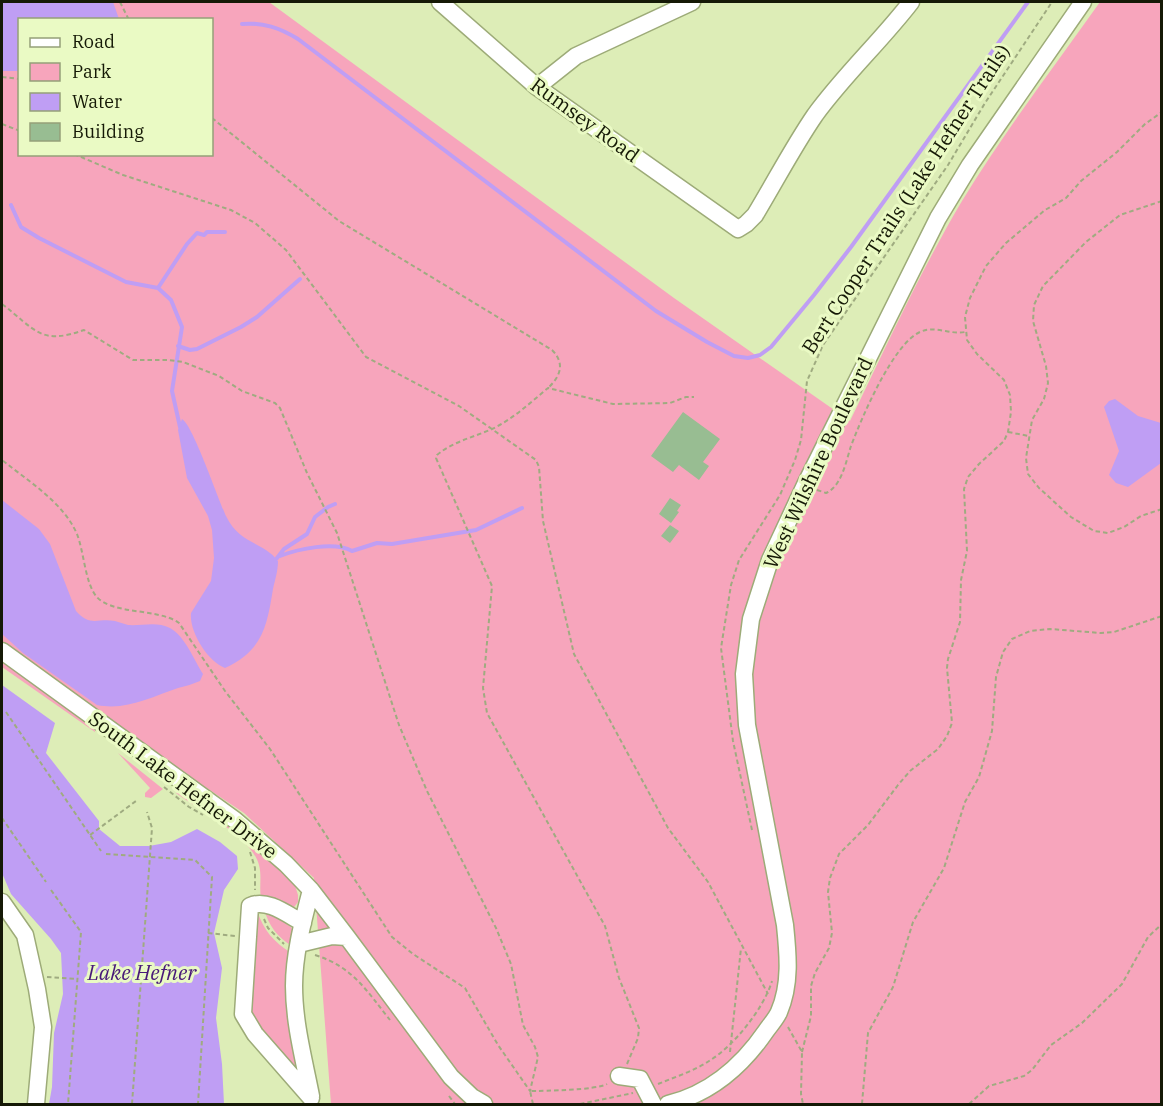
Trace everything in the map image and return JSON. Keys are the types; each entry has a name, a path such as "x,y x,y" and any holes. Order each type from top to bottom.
{"street":[{"name":"Rumsey Road","path":"440,2 537,87 738,229 747,224 754,215 814,117 847,75 896,22 911,2"},
{"path":"537,87 576,56 692,2"},
{"name":"West Wilshire Boulevard","path":"779,1012 787,984 789,957 783,913 747,725 744,674 751,619 770,560 938,218 970,165 1083,2"},
{"name":"South Lake Hefner Drive","path":"2,651 235,820 272,850 311,890 451,1077 472,1097 484,1104"},
{"path":"311,890 303,923 294,984 295,1006 312,1101"},
{"path":"2,902 25,935 37,988 43,1027 36,1104"},
{"path":"303,923 266,904 258,902 250,906 243,1014 255,1034 312,1101"},
{"path":"299,948 332,936 347,937"},
{"path":"668,1104 688,1099 726,1076 755,1047 779,1012"},
{"path":"619,1076 640,1079 650,1097"}],"path":[{"path":"120,2 128,18"},
{"name":"Bert Cooper Trails (Lake Hefner Trails)","path":"753,836 733,741 721,648 731,585 739,560 780,495 795,460 801,440 807,381 823,345 948,165 985,103 1052,2"},
{"path":"2,77 18,79"},
{"path":"803,1104 801,1094 802,1052 811,1016 815,972 828,948 832,933 828,892 830,878 839,854 868,825 910,771 938,749 952,723 947,668 960,622 961,580 967,551 964,489 968,477 1004,441 1011,412 1010,395 1004,380 977,354 967,340 965,318 970,298 986,266 1006,243 1045,210 1066,198 1081,181 1161,112"},
{"path":"213,119 339,221 552,350 558,355 561,363 560,375 548,388 511,418 492,429 448,447 437,454 436,458 492,586 483,688 487,713 605,926 619,978 639,1028 631,1058 619,1076 597,1088 587,1087 549,1092 530,1091"},
{"path":"2,124 18,130"},
{"path":"79,156 123,175 231,210 255,223 286,250 366,357 459,406 536,460 539,467 543,521 574,654 668,828 708,882 768,994"},
{"path":"1161,201 1120,215 1086,242 1043,286 1034,305 1033,321 1046,366 1048,382 1044,399 1032,420 1026,458 1028,474 1039,488 1057,505 1094,531 1108,533 1141,516 1161,509"},
{"path":"2,304 41,334 49,337 64,336 84,330 133,360 183,362 219,375 242,391 275,403 280,408 307,472 337,533 399,725 427,791 496,928 511,964 522,1025 538,1057 530,1091"},
{"path":"806,483 820,492 831,491 839,479 852,443 890,363 905,342 921,331 938,329 956,334 965,332"},
{"path":"548,388 613,404 670,402 694,397"},
{"path":"1008,432 1029,436"},
{"path":"2,460 54,503 66,517 76,532 95,596 119,608 170,618 179,623 225,691 270,749 392,937 413,954 465,988 498,1045 530,1091 533,1104"},
{"path":"862,1104 868,1033 893,987 913,922 944,868 965,802 979,777 992,731 996,676 1004,652 1012,639 1030,631 1050,629 1114,632 1161,616"},
{"path":"6,712 101,851"},
{"path":"164,788 204,816"},
{"path":"90,835 136,801"},
{"path":"132,1104 152,828 147,812"},
{"path":"2,818 46,882"},
{"path":"247,849 253,858 255,868 256,898"},
{"path":"106,854 195,860 212,877 198,1104"},
{"path":"51,890 81,932 68,1104"},
{"path":"263,918 275,936 341,965 356,978 392,1022"},
{"path":"969,1104 989,1086 1028,1073 1051,1045 1082,1023 1122,984 1148,937 1161,924"},
{"path":"208,933 248,938"},
{"path":"730,1053 741,946"},
{"path":"580,1104 650,1097 710,1061 738,1036 768,994 773,976"},
{"path":"63,978 77,979"},
{"path":"779,1012 802,1052"},
{"path":"447,1093 455,1104"},
{"path":"508,1104 516,1104"}],"green space":[{"path":"2,2 269,2 674,298 850,421 918,282 962,201 1012,125 1100,2 1161,2 1161,1104 331,1104 314,878 244,813 111,724 2,645"},
{"path":"2,661 94,726 95,732 2,667"},
{"path":"118,753 163,789 151,798 145,797 145,793 150,788"},
{"path":"182,790 258,847 294,882 298,902 292,910 261,898 259,865 246,844 236,834 176,793"},
{"path":"264,909 291,927 292,946 274,930"},
{"path":"257,910 262,924 270,935 291,953 297,1066 295,1069 267,1039 251,1013"}],"water":[{"path":"2,2 113,2 119,18 18,18 18,71 2,71"},
{"path":"1115,399 1138,416 1161,423 1161,463 1128,487 1116,483 1109,475 1119,451 1104,407 1109,401"},
{"path":"182,419 192,434 226,516 232,525 245,538 266,550 278,561 268,615 261,636 247,654 225,668 206,653 196,637 191,621 191,613 211,581 214,558 212,530 208,516 187,478 178,430"},
{"path":"2,500 39,529 50,544 76,611 81,616 94,621 109,620 128,625 149,624 170,628 185,642 193,655 203,674 200,681 128,705 97,705 23,653 2,634"},
{"name":"Lake Hefner","path":"2,685 55,723 46,753 99,821 99,829 120,846 149,846 171,842 197,829 220,842 237,856 238,869 224,890 214,933 222,968 216,1018 224,1104 49,1104 54,1033 63,994 61,953 11,894 2,873"}],"building":[{"path":"683,412 720,439 703,462 709,466 699,480 679,465 673,472 651,456"},
{"path":"670,498 681,505 671,523 659,514"},
{"path":"670,525 679,531 670,543 661,536"}],"waterway":[{"path":"242,24 271,27 298,39 656,311 734,356 748,358 760,355 771,347 814,295 1028,2"},
{"path":"11,205 21,227 39,238 126,282 158,288 171,300 182,327 172,391 180,427"},
{"path":"158,288 197,233 204,235 207,232 225,232"},
{"path":"178,346 190,350 197,349 241,327 257,317 300,279"},
{"path":"277,558 284,549 307,534 315,517 335,504"},
{"path":"280,556 326,546 352,551 377,543 392,544 476,530 522,508"}]}
